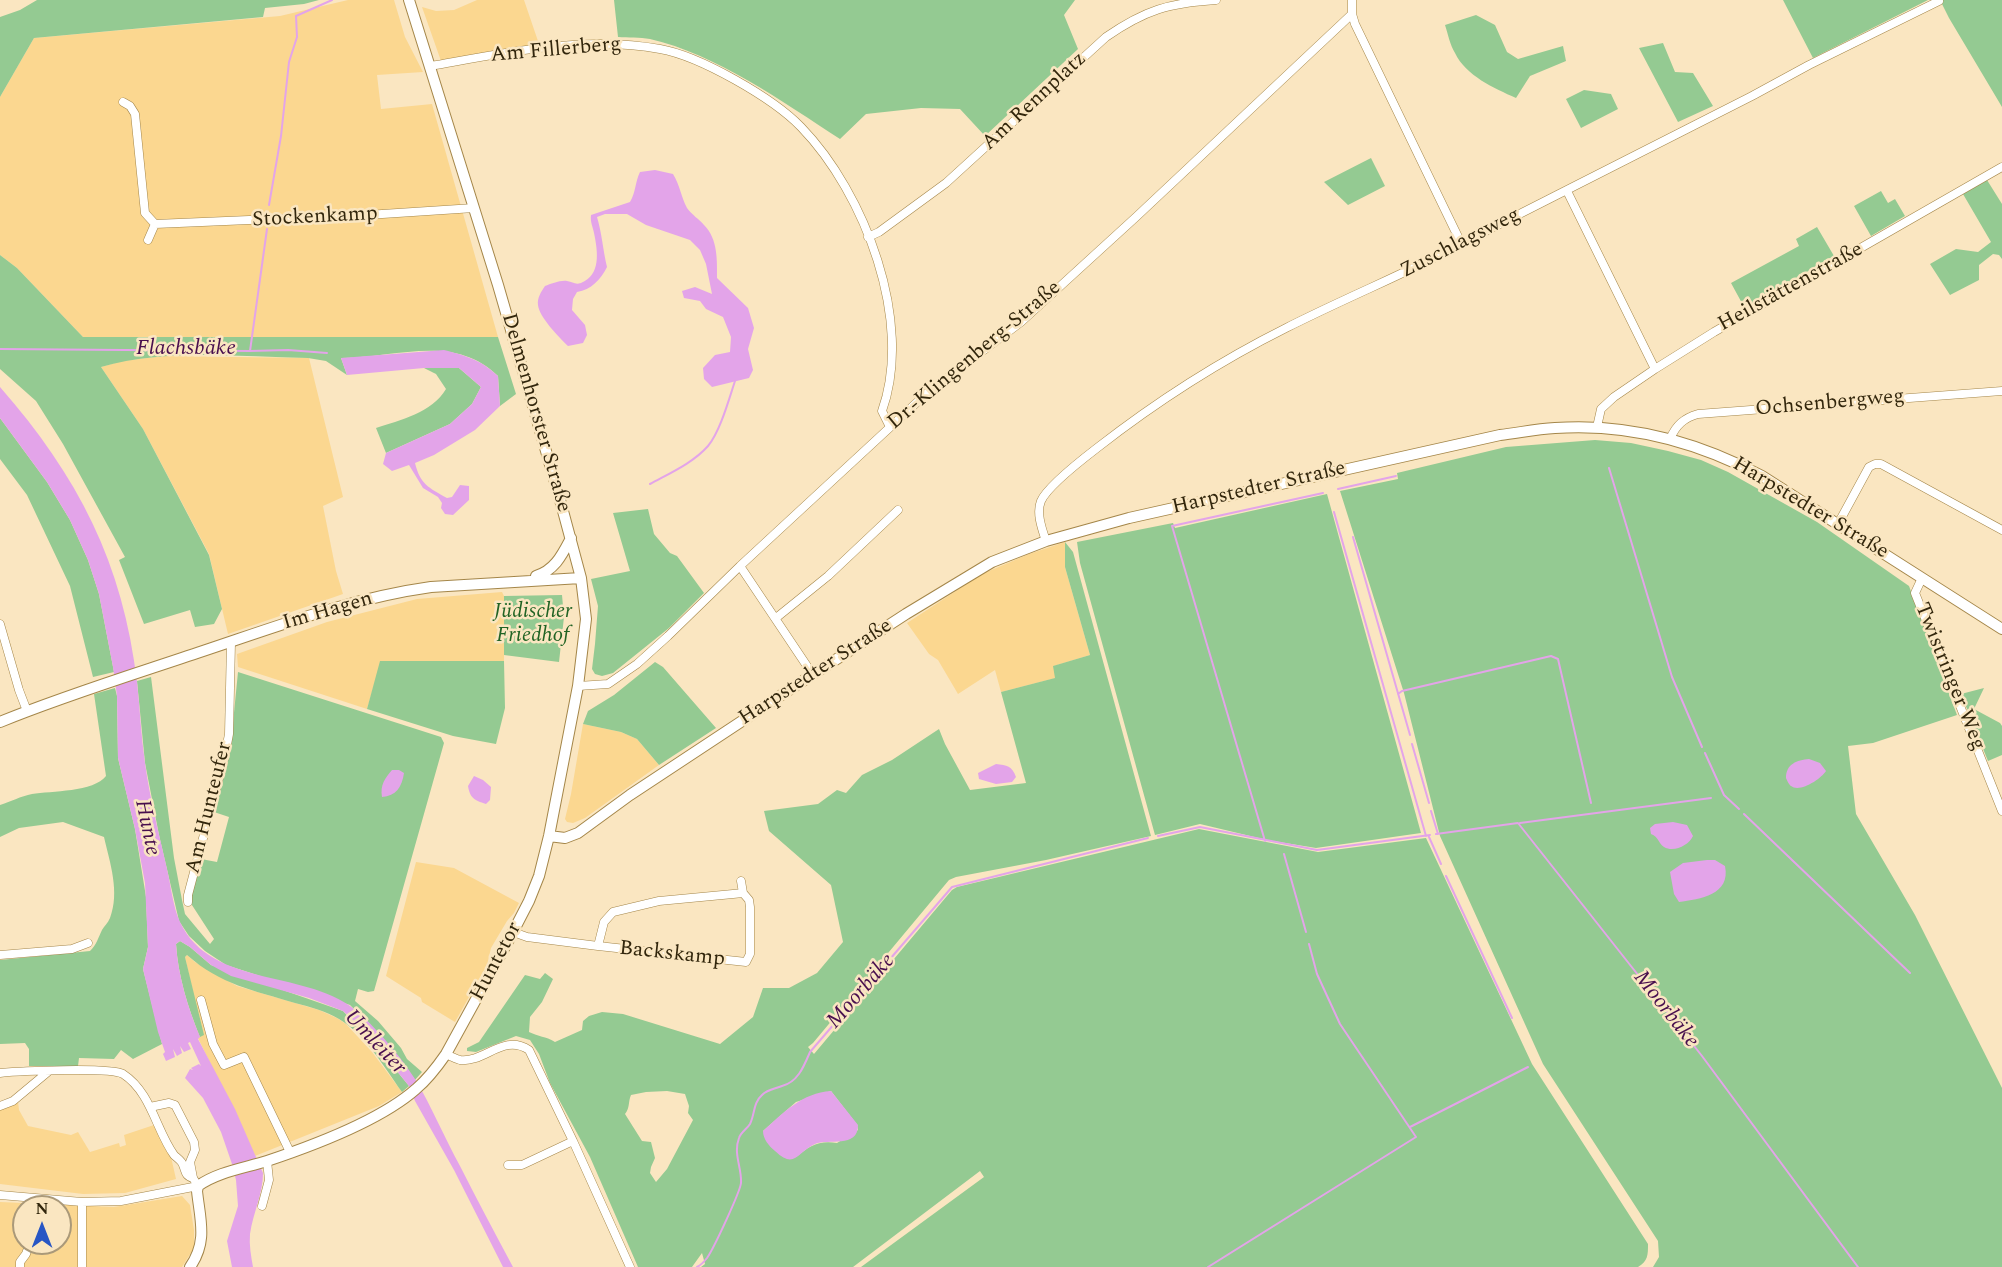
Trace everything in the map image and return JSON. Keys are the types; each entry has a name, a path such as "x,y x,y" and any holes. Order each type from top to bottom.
{"main road":[{"name":"Delmenhorster Straße","path":"409,0 498,285 581,578 586,619 578,686 549,836"},
{"name":"Harpstedter Straße","path":"549,836 565,838 578,833 661,774 974,571 992,562 1046,541 1129,518 1500,435 1553,428 1597,427 1670,439 1709,450 1761,476 2002,629"},
{"name":"Im Hagen","path":"525,581 547,573 561,558 571,538"},
{"name":"Im Hagen","path":"0,722 138,672 336,607 408,591 581,578"},
{"name":"Huntetor","path":"196,1182 290,1152 378,1114 405,1098 426,1079 446,1054 530,901 549,836"},
{"path":"190,1267 200,1251 202,1241 196,1182"}],"street":[{"name":"Am Rennplatz","path":"868,237 879,232 946,183 1118,28 1134,18 1169,5 1216,0"},
{"path":"1352,0 1355,24 1462,245"},
{"name":"Zuschlagsweg","path":"1046,541 1039,509 1042,499 1074,466 1190,382 1285,328 1462,245 1809,65 1939,1"},
{"name":"Dr.-Klingenberg-Straße","path":"578,686 608,684 637,664 890,427 935,388 1021,322 1237,124 1352,14"},
{"name":"Am Fillerberg","path":"431,66 529,49 586,45 634,45 663,49 696,60 777,106 802,128 830,162 846,187 868,237 883,280 891,322 892,363 888,392 882,411 890,427"},
{"path":"123,102 130,106 135,114 145,213 155,224 148,240"},
{"name":"Heilstättenstraße","path":"1597,427 1601,409 1614,397 1655,369 1714,332 2002,167"},
{"path":"1567,191 1655,369"},
{"name":"Stockenkamp","path":"155,224 367,216 474,208"},
{"name":"Ochsenbergweg","path":"1670,439 1673,431 1686,417 1698,414 2002,391"},
{"path":"1838,524 1869,467 1881,464 2002,530"},
{"path":"776,618 828,576 898,510"},
{"path":"740,566 813,675"},
{"name":"Twistringer Weg","path":"1922,578 1915,593 2002,811"},
{"path":"0,624 27,711"},
{"name":"Am Hunteufer","path":"188,902 229,734 231,642"},
{"name":"Backskamp","path":"513,932 527,937 746,962 750,954 750,907 743,893 741,881"},
{"name":"Backskamp","path":"598,946 604,922 613,912 659,901 743,893"},
{"path":"0,955 72,949 88,943"},
{"path":"201,1000 213,1044 224,1065 244,1057 290,1152"},
{"path":"446,1054 460,1060 510,1045 521,1045 529,1050 630,1267"},
{"path":"0,1106 13,1101 50,1071"},
{"path":"0,1072 122,1073 134,1084 150,1107 174,1155 183,1164 185,1173 196,1182"},
{"path":"150,1107 169,1103 175,1105 194,1142 195,1150 190,1162 196,1182"},
{"path":"508,1165 522,1165 573,1141"},
{"path":"262,1206 269,1180 263,1162"},
{"path":"0,1195 24,1200 82,1202 126,1200 196,1182"},
{"path":"82,1202 82,1267"}],"shaded area":[{"path":"348,0 394,0 405,37 423,72 377,75 381,109 432,104 498,337 83,337 17,268 0,255 0,97 34,38 280,16"},
{"path":"477,0 524,0 539,44 441,61 422,7 436,11 454,10"},
{"path":"164,356 309,358 343,497 323,506 343,594 228,634 209,554 143,429 101,367 122,361"},
{"path":"1065,542 1065,567 1090,655 1054,666 1056,678 1001,692 995,670 958,694 938,660 929,654 907,623 982,574"},
{"path":"502,592 504,596 504,661 381,661 367,709 238,667 237,654 327,622 417,599"},
{"path":"583,724 621,732 637,739 659,765 585,818 573,823 565,819"},
{"path":"416,862 454,868 519,903 491,948 487,965 455,1022 386,976"},
{"path":"187,955 237,986 319,1010 337,1018 346,1024 372,1052 402,1092 379,1106 255,1156 198,1038 192,988 185,957"},
{"path":"18,1101 19,1110 28,1126 71,1135 78,1132 90,1152 119,1143 120,1147 126,1145 124,1135 154,1125 171,1157 176,1179 125,1193 83,1194 0,1184 0,1108"},
{"path":"182,1196 190,1205 194,1248 182,1267 0,1267 0,1202 12,1203 12,1255 72,1255 72,1205 114,1207"}],"green space":[{"path":"37,0 319,0 265,8 263,17 34,38 0,97 0,17 20,10"},
{"path":"614,0 1075,0 1064,15 1078,49 985,136 960,109 921,108 866,114 840,139 724,67 675,46 650,39 618,37"},
{"path":"1783,0 1928,0 1813,58"},
{"path":"1940,0 2002,0 2002,107 1949,18"},
{"path":"1476,15 1495,25 1507,52 1518,59 1563,46 1566,61 1530,76 1516,98 1499,90 1473,75 1466,68 1455,53 1449,39 1445,25"},
{"path":"1663,43 1675,72 1693,73 1713,106 1678,122 1639,48"},
{"path":"1584,90 1611,94 1618,109 1581,128 1566,99"},
{"path":"1371,158 1385,186 1348,205 1324,182"},
{"path":"1987,180 2002,204 2002,259 1999,255 1993,254 1979,265 1979,280 1950,295 1930,264 1956,249 1978,252 1991,242 1963,194"},
{"path":"1881,191 1888,203 1895,199 1905,216 1871,236 1854,206"},
{"path":"1817,227 1834,256 1749,306 1743,305 1731,283 1799,246 1796,239"},
{"path":"0,255 17,268 83,337 498,337 516,394 500,406 498,376 481,363 463,355 443,351 341,358 347,375 326,361 308,358 230,355 152,357 101,367 143,429 209,555 222,609 214,624 195,627 190,610 144,624 119,560 125,557 63,444 36,401 0,369"},
{"path":"424,368 459,368 481,387 472,404 450,424 386,453 376,428 424,410 433,404 446,389 436,374"},
{"path":"0,418 47,482 70,520 88,560 99,594 114,672 93,677 70,586 27,495 0,459"},
{"path":"1595,440 1631,443 1668,451 1701,460 1728,472 1817,522 1909,586 1957,715 1873,743 1848,746 1856,814 1915,915 2002,1088 2002,1267 1653,1267 1659,1257 1658,1241 1543,1064 1440,836 1404,693 1340,491 1398,479 1397,473 1506,447"},
{"path":"1327,494 1421,833 1316,848 1267,840 1200,824 1155,835 1080,563 1077,542 1173,523 1175,528"},
{"path":"648,509 654,534 670,553 677,556 704,593 669,628 613,673 602,676 595,674 592,669 598,606 591,579 630,571 613,513"},
{"path":"1065,542 1073,552 1151,836 949,880 808,1047 814,1054 952,890 957,887 1199,829 1318,852 1426,838 1532,1064 1648,1244 1647,1257 1641,1265 1638,1267 861,1267 984,1177 980,1171 853,1267 701,1267 705,1264 702,1253 692,1267 638,1267 590,1157 550,1083 539,1054 530,1040 516,1036 476,1052 467,1051 467,1048 479,1042 525,975 540,979 545,973 553,979 542,1002 530,1017 529,1032 555,1042 582,1030 583,1021 589,1016 602,1012 623,1014 720,1044 753,1017 763,988 789,988 817,973 843,942 831,885 769,831 764,811 818,804 837,790 846,793 862,775 892,760 939,729 970,790 1026,783 1001,692 1055,678 1053,666 1090,655 1065,567","holes":["667,1091 685,1094 689,1106 688,1113 693,1120 667,1169 656,1182 650,1173 655,1158 651,1142 642,1141 625,1114 631,1095","831,1091 857,1125 858,1130 837,1143 825,1142 815,1145 796,1157 763,1131 796,1102"]},
{"name":"Jüdischer Friedhof","path":"562,595 564,617 559,662 504,655 504,596"},
{"path":"380,661 504,661 505,708 496,744 453,736 367,709"},
{"path":"655,662 663,667 716,728 659,765 637,739 621,732 583,724 588,711 614,695"},
{"path":"238,672 441,737 444,743 374,991 358,989 355,1001 378,1021 401,1048 407,1059 422,1072 415,1080 380,1035 350,1005 226,965 205,951 189,936 179,921 145,763 137,681 151,677 174,858 185,914 210,944 214,939 190,902 201,859 217,862 229,817 214,812 230,753"},
{"path":"115,688 118,758 135,829 146,897 148,947 143,969 162,1044 133,1059 121,1050 114,1059 79,1058 78,1066 29,1066 29,1049 25,1043 0,1044 0,960 90,951 110,918 114,898 113,878 104,837 63,822 19,828 0,837 0,805 32,794 82,788 106,776 94,694"},
{"path":"1984,688 1974,709 2002,726 2002,755 1988,761 1961,694"},
{"path":"180,941 211,965 343,1011 379,1049 409,1086 402,1092 366,1043 339,1019 225,980 187,955 185,957 204,1035 200,1037 181,980 176,944"}],"water":[{"path":"655,170 673,174 687,208 712,237 716,250 717,278 748,308 754,328 748,349 753,370 749,378 712,387 704,379 703,368 715,355 730,352 731,337 723,317 706,309 700,301 684,298 682,291 695,287 712,294 706,264 700,250 690,240 646,225 627,214 605,214 597,217 607,267 595,283 577,292 573,299 572,310 585,325 587,335 583,343 568,346 550,327 539,310 538,300 545,286 564,281 579,284 587,279 595,269 597,255 591,215 630,202 640,172"},
{"path":"444,350 473,359 498,376 500,406 475,430 434,455 415,463 426,485 447,498 452,497 460,485 469,486 469,500 453,515 445,514 438,497 423,488 409,465 392,471 383,464 386,453 450,424 472,404 481,387 459,368 424,368 347,375 341,358"},
{"path":"0,387 28,420 74,488 108,560 121,598 137,682 147,776 180,922 195,944 215,959 238,969 315,989 339,999 374,1027 415,1079 513,1267 503,1267 409,1086 353,1020 343,1011 309,998 231,976 211,965 180,941 176,944 181,980 200,1037 198,1039 235,1109 263,1173 250,1234 253,1267 232,1267 227,1241 238,1206 232,1164 221,1132 203,1098 185,1078 190,1069 193,1070 191,1068 199,1064 201,1066 190,1042 188,1043 191,1049 184,1052 180,1046 182,1053 177,1056 173,1049 175,1057 166,1061 143,969 148,947 145,883 118,758 117,696 99,594 88,560 70,520 47,482 0,418"},
{"path":"1809,759 1820,763 1826,771 1820,778 1805,786 1795,788 1791,786 1786,778 1790,766 1800,760"},
{"path":"996,764 1013,770 1016,777 1012,782 996,784 979,779 978,773"},
{"path":"392,770 404,773 402,783 395,793 382,797 384,782"},
{"path":"474,776 491,787 490,800 486,804 471,796 468,786"},
{"path":"1673,822 1687,825 1693,836 1681,847 1668,849 1651,834 1650,828 1655,824"},
{"path":"1715,860 1725,866 1726,876 1719,889 1704,897 1679,902 1674,894 1670,872 1683,863"},
{"path":"831,1091 858,1125 853,1137 848,1140 815,1144 792,1159 782,1156 765,1140 763,1131 786,1111 811,1095"}],"waterway":[{"name":"Flachsbäke","path":"269,205 281,136 289,62 297,37 296,16 332,0"},
{"name":"Flachsbäke","path":"0,349 250,351 267,229"},
{"path":"250,351 288,350 327,353"},
{"path":"650,484 688,463 708,446 720,424 735,381"},
{"path":"1609,468 1672,677 1702,747"},
{"path":"1338,489 1396,476"},
{"path":"1265,841 1172,526 1323,493"},
{"path":"1334,512 1426,836"},
{"path":"1353,537 1410,735"},
{"path":"1398,694 1402,691 1551,656 1558,659 1591,803"},
{"path":"1412,744 1429,803"},
{"path":"1705,753 1724,795 1739,809"},
{"path":"1520,823 1711,798"},
{"path":"1431,811 1438,834"},
{"path":"1744,814 1910,973"},
{"name":"Moorbäke","path":"1436,834 1518,823 1702,1056 1858,1267"},
{"name":"Moorbäke","path":"1158,836 1200,827 1317,850 1430,835"},
{"path":"1429,837 1441,864"},
{"name":"Moorbäke","path":"697,1267 705,1261 710,1252 740,1188 737,1144 740,1136 750,1124 759,1098 767,1091 788,1084 796,1077 810,1052 952,887 1148,838"},
{"path":"1284,854 1306,932"},
{"path":"1446,876 1512,1018"},
{"path":"1208,1267 1416,1137 1340,1024 1317,974 1309,944"},
{"path":"1410,1127 1528,1067"}],"water label":[{"name":"Hunte","path":"146,828"},
{"name":"Umleiter","path":"374,1043"}]}
